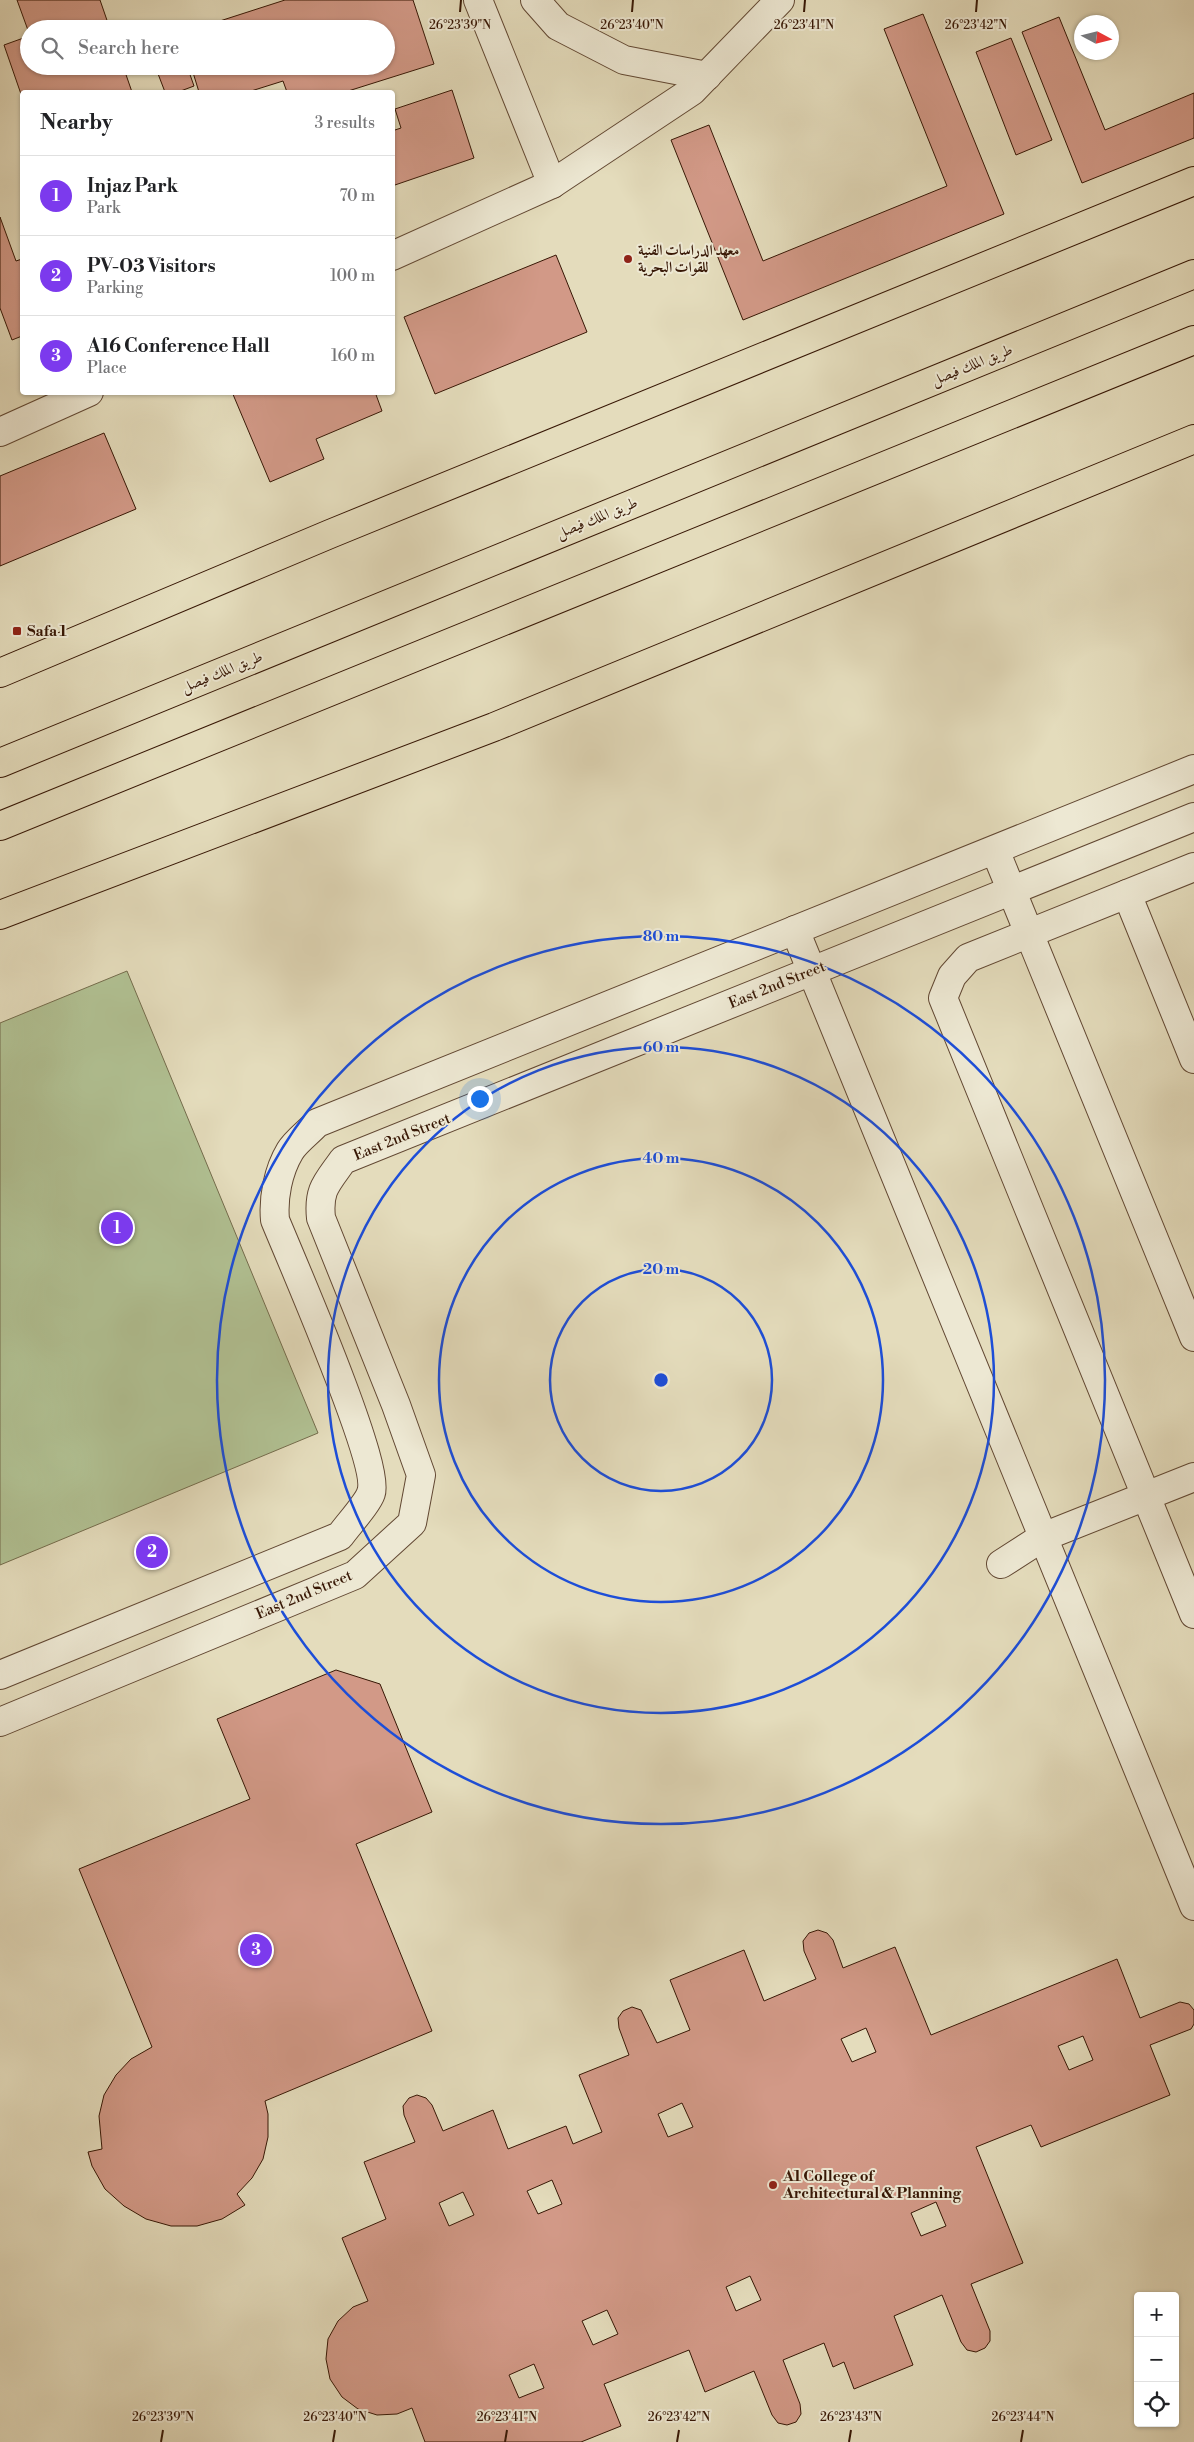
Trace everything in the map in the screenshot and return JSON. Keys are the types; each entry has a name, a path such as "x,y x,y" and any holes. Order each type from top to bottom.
{"main road":[{"path":"0,673 330,534 1194,181"},
{"name":"طريق الملك فيصل","path":"0,763 1194,274"},
{"path":"0,826 1194,340"},
{"path":"0,915 494,727 1194,439"}],"street":[{"path":"478,0 552,184"},
{"path":"535,0 558,26 624,60 706,76"},
{"path":"395,255 552,184 692,91 780,0"},
{"path":"0,432 82,395"},
{"path":"0,1675 340,1536 372,1492 372,1473 361,1434 275,1220 274,1203 284,1164 290,1150 317,1123 1194,769"},
{"name":"East 2nd Street","path":"0,1722 355,1575 412,1523 421,1474 320,1218 319,1199 325,1185 343,1160 1194,817"},
{"path":"995,850 1194,1337"},
{"path":"1194,867 968,958 952,976 943,998 1194,1614"},
{"path":"1127,894 1194,1059"},
{"path":"795,930 1194,1906"},
{"path":"333,1364 372,1346"},
{"path":"1001,1564 1043,1537 1194,1476"}],"green space":[{"path":"127,971 318,1433 0,1565 0,1023"}],"building":[{"path":"17,0 100,0 107,20 24,20"},
{"path":"285,0 413,0 434,64 351,90 286,90 283,81 254,90 198,90 194,75 395,75 395,20 223,20"},
{"path":"923,14 1004,214 743,320 671,140 709,125 763,261 947,186 884,29"},
{"path":"1059,17 1074,54 1074,60 1077,60 1105,130 1194,93 1194,138 1082,183 1022,32"},
{"path":"1011,38 1052,140 1016,155 976,52"},
{"path":"20,39 20,75 126,75 131,90 20,91 4,45"},
{"path":"158,75 190,75 194,86 183,90 164,90"},
{"path":"452,90 474,158 395,185 395,130 401,128 395,109"},
{"path":"0,217 16,261 20,260 20,337 12,340 0,308"},
{"path":"556,255 587,332 435,394 404,317"},
{"path":"233,395 376,395 382,411 316,439 324,459 270,482"},
{"path":"104,433 136,509 0,566 0,476"},
{"path":"336,1670 380,1684 432,1812 356,1844 432,2031 265,2101 268,2114 268,2137 263,2159 252,2178 237,2194 245,2205 222,2219 197,2226 171,2226 146,2219 124,2206 105,2189 92,2166 88,2152 102,2149 99,2116 104,2095 116,2075 131,2059 152,2047 79,1869 250,1799 217,1719"},
{"name":"A1 College of Architectural & Planning","path":"818,1930 827,1933 833,1940 843,1968 895,1947 931,2035 1117,1959 1140,2018 1180,2002 1189,2004 1194,2010 1194,2024 1191,2029 1150,2045 1170,2095 1041,2147 1031,2125 976,2147 1023,2263 971,2284 990,2331 990,2341 985,2348 976,2352 967,2350 961,2342 942,2295 894,2316 913,2365 854,2389 844,2362 833,2367 824,2343 783,2360 800,2404 801,2414 796,2422 787,2425 778,2423 772,2415 754,2371 705,2392 689,2350 604,2384 621,2426 581,2442 425,2442 412,2408 397,2414 377,2415 358,2409 342,2397 330,2379 326,2359 328,2339 338,2321 353,2307 368,2301 342,2238 386,2219 364,2162 415,2142 404,2115 403,2106 409,2098 417,2095 426,2098 432,2105 443,2131 493,2110 508,2149 566,2126 573,2144 602,2132 579,2075 629,2055 619,2028 618,2018 623,2011 632,2007 641,2010 657,2043 690,2030 670,1980 744,1950 764,2001 816,1979 804,1951 803,1941 809,1933","holes":["866,2028 876,2052 852,2062 841,2039","1083,2036 1093,2060 1069,2070 1058,2046","682,2103 693,2127 668,2137 658,2114","552,2180 562,2204 538,2214 527,2191","463,2192 474,2215 449,2226 439,2203","936,2202 946,2226 921,2236 911,2213","750,2276 761,2300 736,2311 726,2287","607,2310 618,2334 593,2345 582,2321","534,2364 544,2388 519,2398 509,2375"]}],"place":[{"name":"معهد الدراسات الفنية للقوات البحرية","path":"628,259"},
{"name":"Safa 1","path":"17,631"},
{"name":"Injaz Park","path":"117,1228"},
{"name":"PV-03 Visitors","path":"152,1552"},
{"name":"A16 Conference Hall","path":"256,1950"},
{"name":"A1 College of Architectural & Planning","path":"773,2185"}]}
